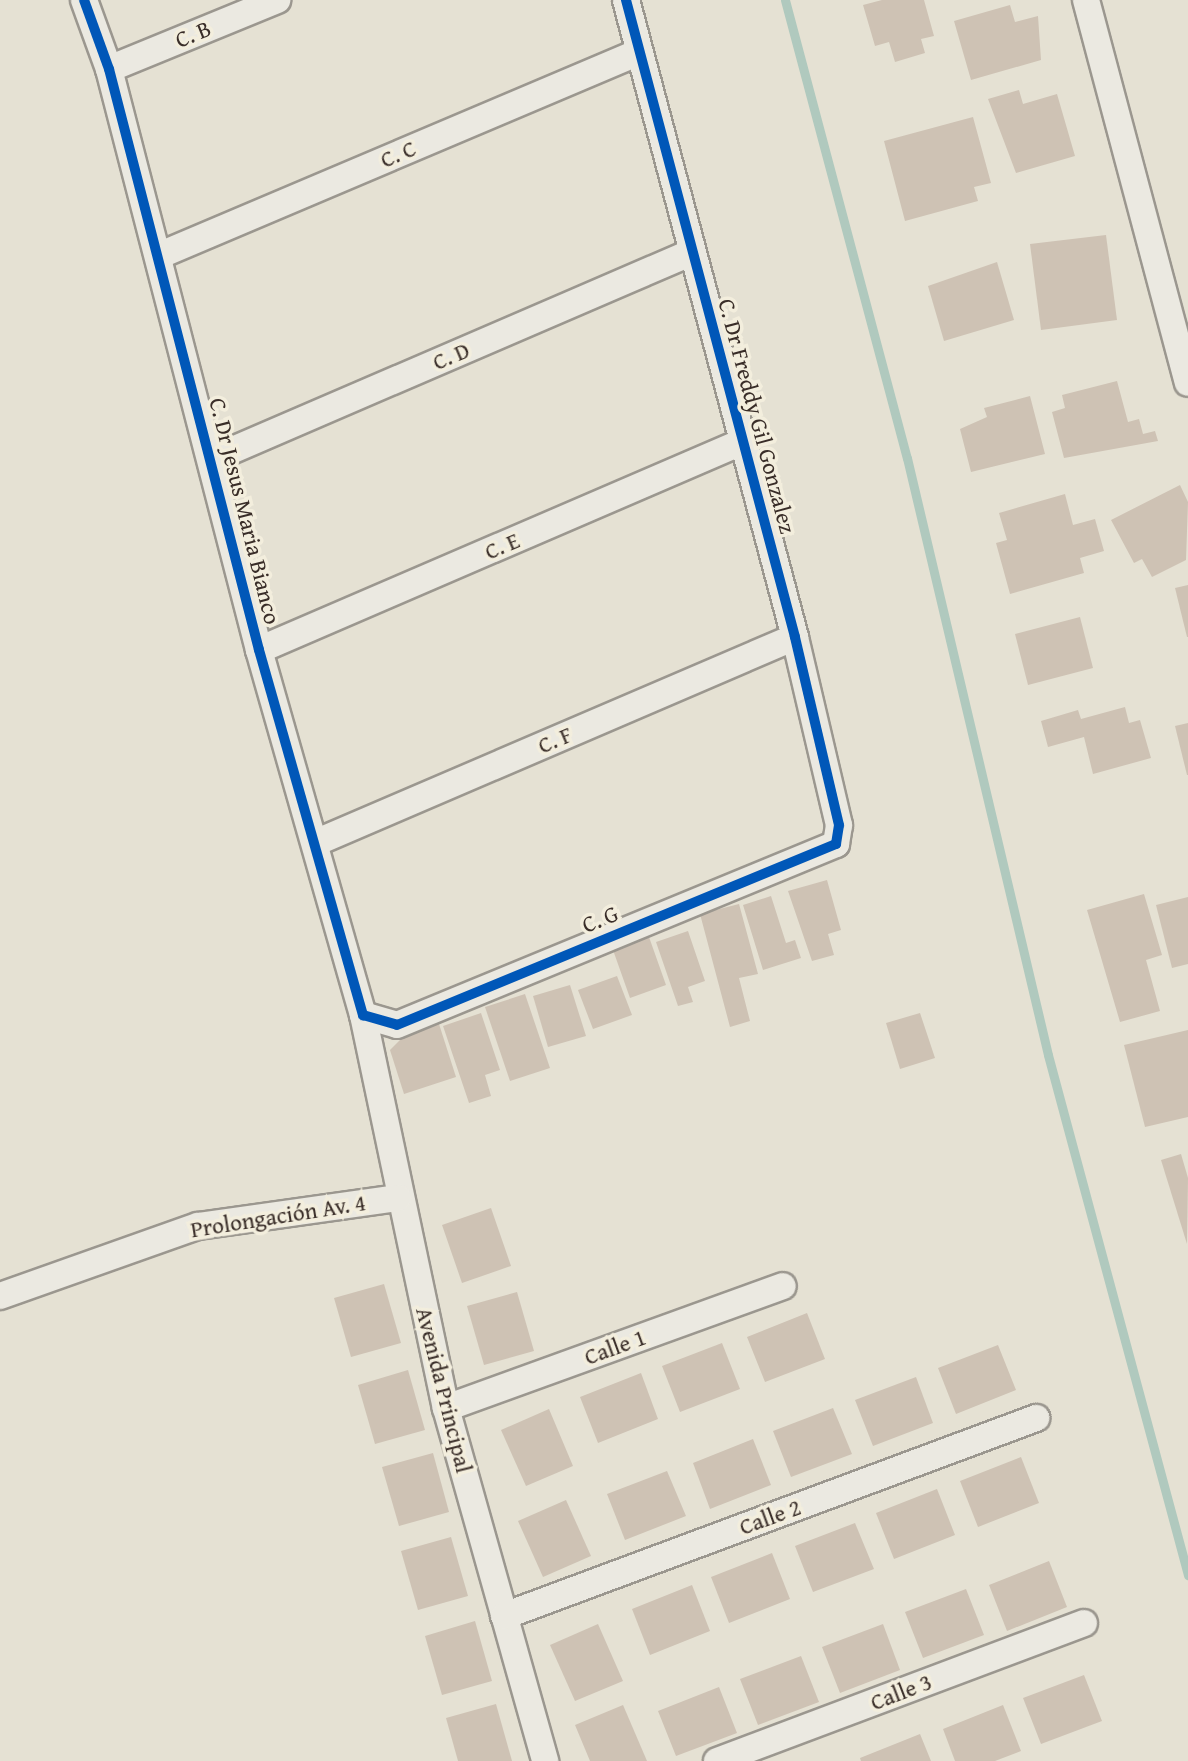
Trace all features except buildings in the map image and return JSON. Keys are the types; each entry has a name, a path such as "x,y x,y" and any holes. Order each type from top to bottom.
{"street":[{"name":"C. Dr Jesus Maria Bianco","path":"85,0 109,69 212,459 259,650 315,844 370,1019"},
{"name":"C. B","path":"109,69 277,0"},
{"name":"C. Dr Freddy Gil Gonzalez","path":"626,0 690,253 744,442 795,637 839,825 836,844"},
{"path":"1086,0 1188,383"},
{"name":"C. C","path":"158,256 639,52"},
{"name":"C. D","path":"212,459 690,253"},
{"name":"C. E","path":"259,650 744,442"},
{"name":"C. F","path":"315,844 795,637"},
{"name":"C. G","path":"370,1019 397,1025 836,844"},
{"name":"Avenida Principal","path":"370,1019 391,1128 398,1198 446,1408 545,1761"},
{"name":"Prolongación Av. 4","path":"0,1296 198,1226 398,1198"},
{"name":"Calle 1","path":"446,1408 783,1286"},
{"name":"Calle 2","path":"504,1616 1036,1418"},
{"name":"Calle 3","path":"717,1761 1084,1623"}],"waterway":[{"path":"785,0 907,458 1048,1055 1188,1575"}],"cycle path":[{"path":"84,0 109,69 259,650 363,1015 397,1025 836,844 839,825 795,637 626,0"}]}
